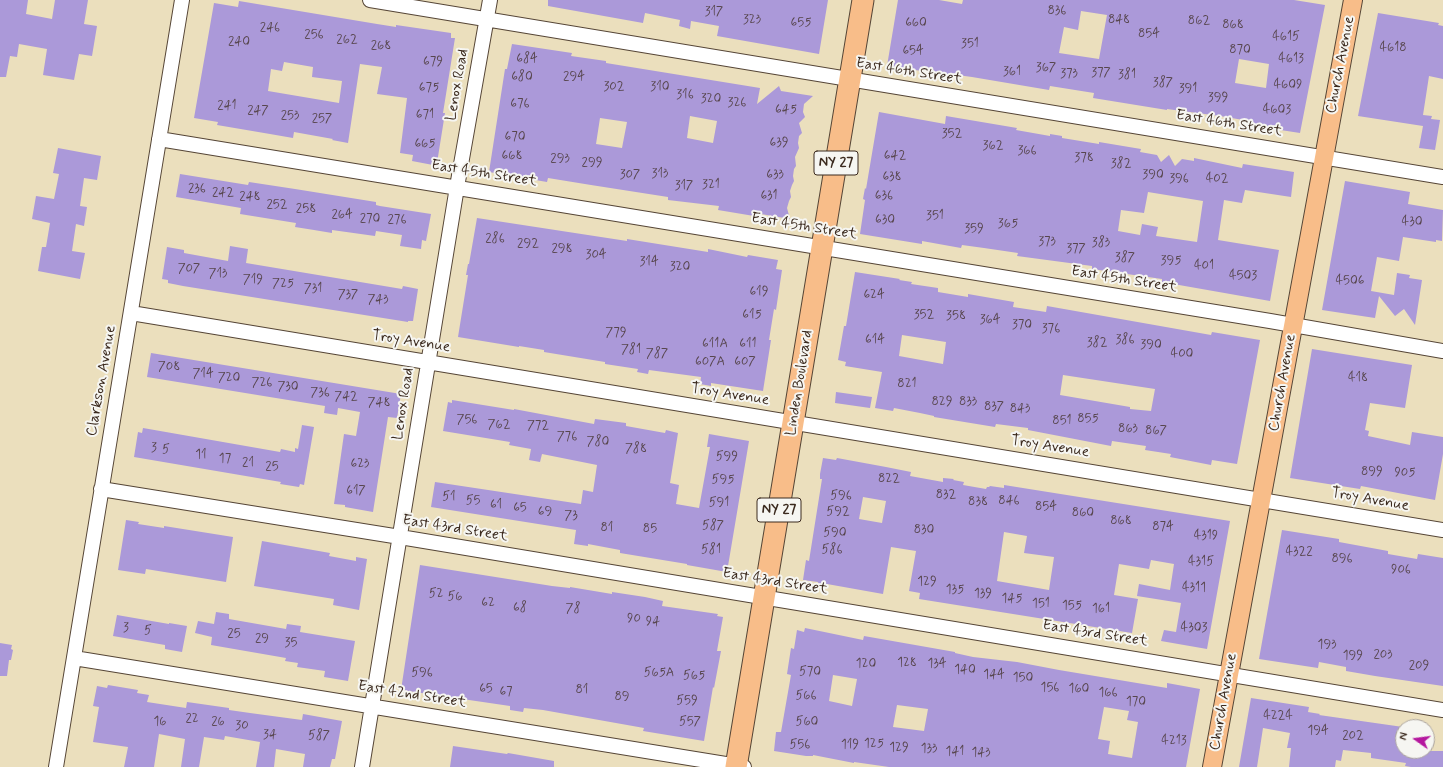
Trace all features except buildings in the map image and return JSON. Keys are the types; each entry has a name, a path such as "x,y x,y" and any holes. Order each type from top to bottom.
{"highway":[{"name":"Linden Boulevard","path":"739,767 764,597 863,0"}],"main road":[{"name":"Church Avenue","path":"1212,767 1353,0"}],"street":[{"name":"Clarkson Avenue","path":"56,767 182,0"},
{"name":"East 46th Street","path":"370,0 1443,177"},
{"name":"Lenox Road","path":"362,767 457,187 490,0"},
{"name":"East 45th Street","path":"159,139 822,247 1443,351"},
{"name":"Troy Avenue","path":"131,313 1443,530"},
{"name":"East 43rd Street","path":"101,489 400,537 1443,710"},
{"name":"East 42nd Street","path":"74,658 739,767"}]}
